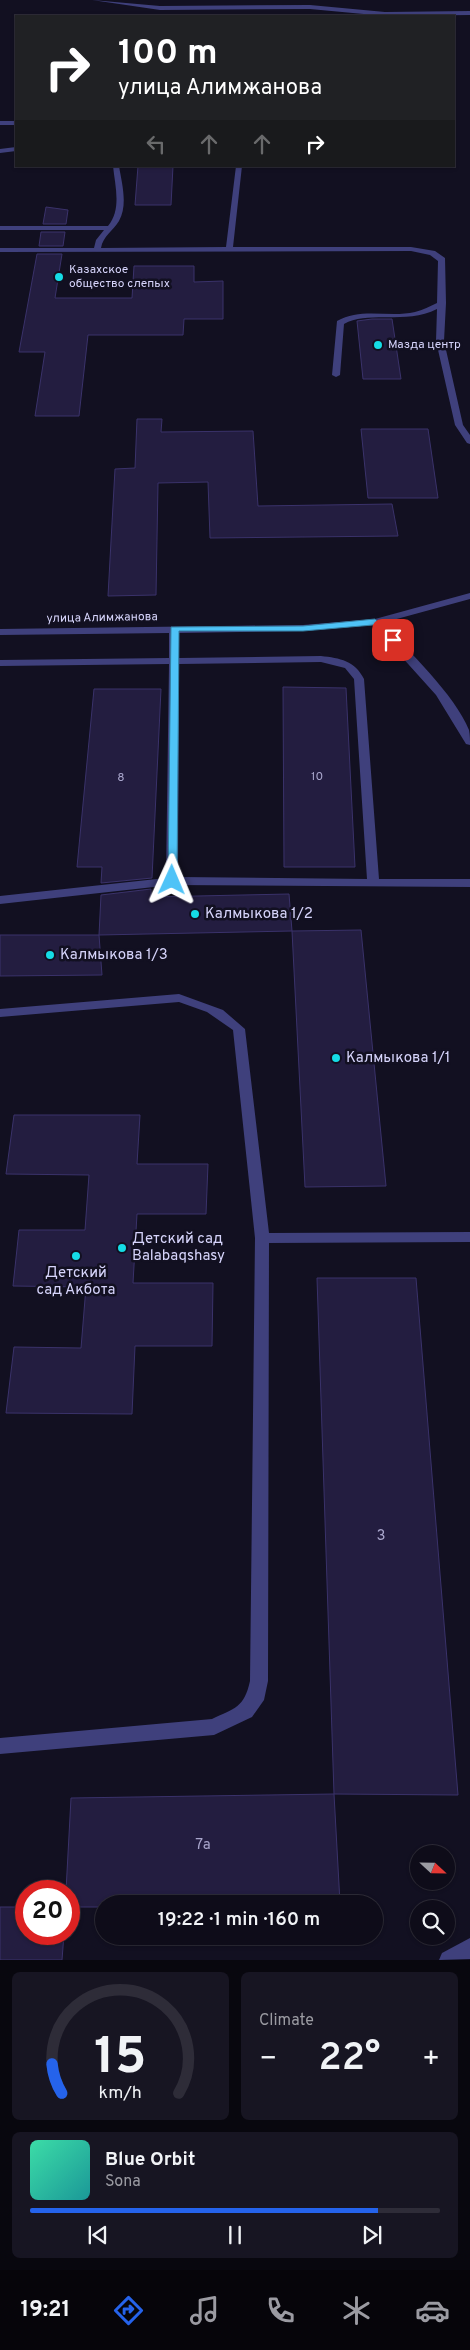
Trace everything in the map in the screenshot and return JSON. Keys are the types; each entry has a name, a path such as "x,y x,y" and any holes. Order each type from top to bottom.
{"street":[{"path":"95,0 160,8 310,7 385,14 470,13"},
{"path":"0,123 15,122"},
{"path":"0,151 15,149"},
{"path":"97,249 98,242 117,218 120,205 116,167"},
{"path":"229,249 239,167"},
{"path":"0,228 109,228"},
{"path":"0,250 229,249 424,251 438,255 442,260 440,341 459,425 470,441"},
{"path":"336,375 340,323 343,320 355,317 412,315 442,303"},
{"name":"улица Алимжанова","path":"0,632 303,628 375,622 470,596"},
{"path":"375,622 429,678 460,720 470,742"},
{"path":"172,880 174,629"},
{"path":"0,664 321,659 344,663 357,672 359,679 373,882"},
{"path":"0,900 172,880 470,883"},
{"path":"0,1013 179,998 207,1006 226,1015 239,1029 262,1238 259,1681 255,1700 246,1710 214,1727 0,1746"},
{"path":"262,1238 470,1237"},
{"path":"449,1960 470,1948"}],"building":[{"path":"138,167 173,167 171,205 135,205"},
{"path":"46,207 68,210 66,224 43,224"},
{"path":"41,232 65,232 63,246 39,246"},
{"path":"37,254 62,254 55,298 132,298 134,266 194,266 194,282 223,281 223,319 184,319 183,335 88,335 79,416 35,416 45,352 19,352"},
{"name":"Мазда центр","path":"392,319 401,379 363,379 357,321"},
{"path":"137,419 162,419 161,432 253,431 258,506 392,504 398,536 210,538 208,482 158,483 156,595 108,596 115,469 135,468"},
{"path":"361,429 428,429 438,498 368,498"},
{"path":"283,687 346,688 355,867 284,867"},
{"path":"94,689 161,689 152,878 101,883 102,867 77,867"},
{"name":"Калмыкова 1/2","path":"151,889 151,897 289,894 292,931 99,935 101,895"},
{"name":"Калмыкова 1/1","path":"361,930 386,1186 305,1187 292,931"},
{"name":"Калмыкова 1/3","path":"0,935 99,935 102,975 0,976"},
{"name":"Детский сад Акбота","path":"14,1115 140,1115 137,1164 208,1164 206,1214 137,1214 133,1283 213,1283 212,1346 135,1346 132,1414 6,1413 14,1347 81,1348 86,1287 13,1286 19,1230 85,1230 89,1175 6,1174"},
{"path":"317,1278 416,1278 458,1795 334,1794"},
{"path":"334,1794 340,1895 95,1895 95,1907 80,1907 80,1880 67,1880 71,1798"},
{"path":"0,1907 15,1907 15,1945 63,1945 62,1960 0,1960"}],"place":[{"name":"Казахское общество слепых","path":"59,277"},
{"name":"Мазда центр","path":"378,345"},
{"name":"Калмыкова 1/2","path":"195,914"},
{"name":"Калмыкова 1/3","path":"50,955"},
{"name":"Калмыкова 1/1","path":"336,1058"},
{"name":"Детский сад Balabaqshasy","path":"122,1248"},
{"name":"Детский сад Акбота","path":"76,1256"}],"route":[{"path":"172,880 174,629 303,628 375,622 393,640"}]}
